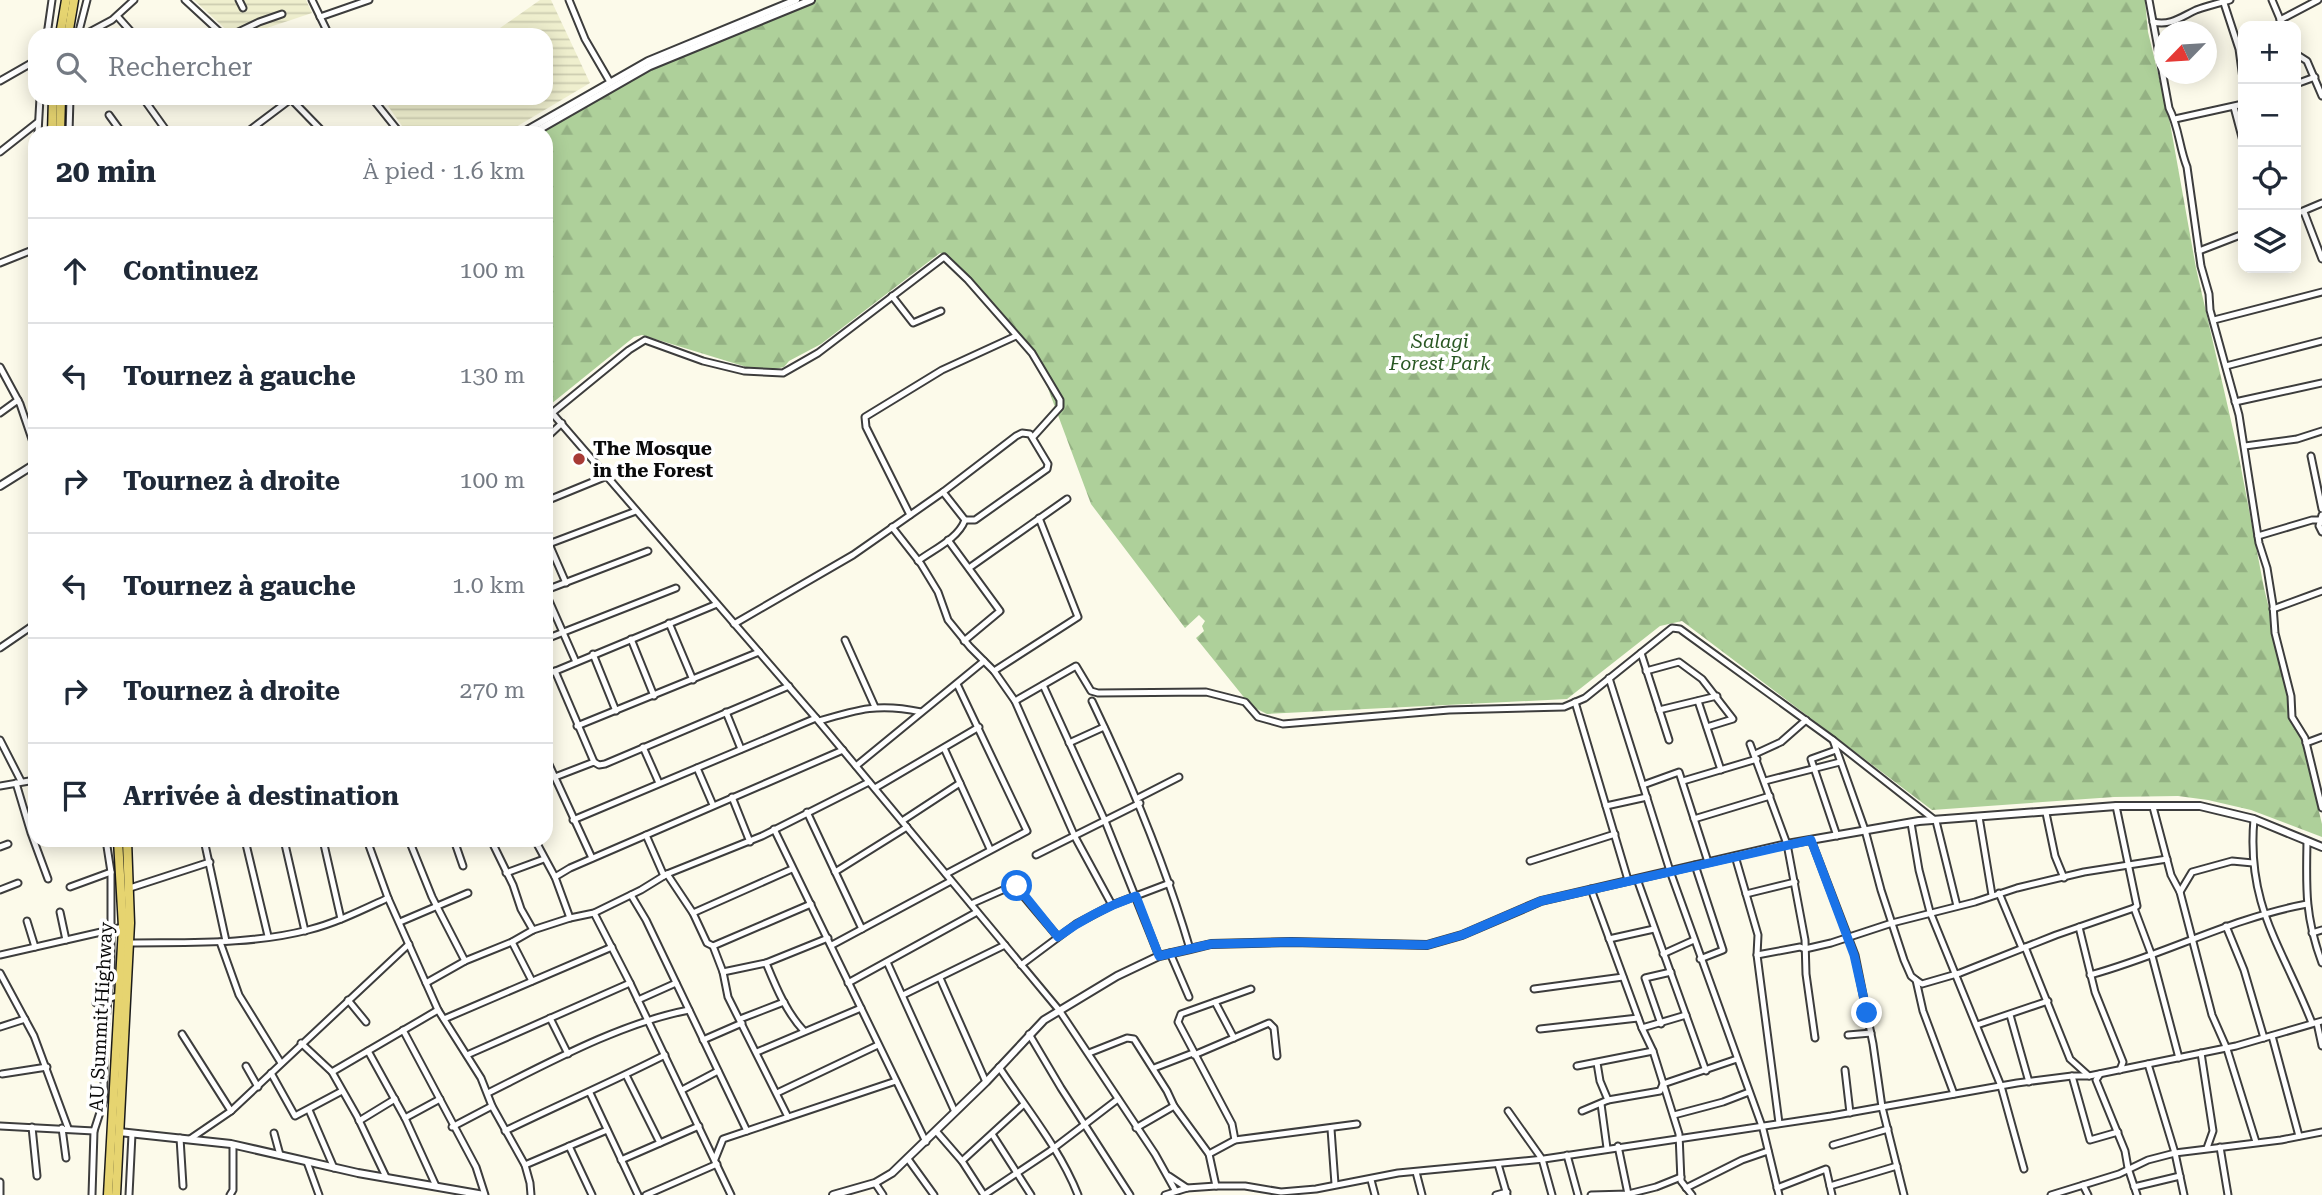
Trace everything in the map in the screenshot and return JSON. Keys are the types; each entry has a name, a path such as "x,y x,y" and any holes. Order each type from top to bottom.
{"main road":[{"path":"61,28 66,0"},
{"path":"69,28 74,0"},
{"path":"52,126 53,105"},
{"path":"60,126 61,105"},
{"name":"AU Summit Highway","path":"108,1195 123,927 119,847"},
{"name":"AU Summit Highway","path":"116,1195 130,888 127,847"}],"street":[{"path":"48,28 52,0"},
{"path":"80,28 87,0"},
{"path":"97,28 117,16 134,0"},
{"path":"187,0 213,28"},
{"path":"239,0 243,8"},
{"path":"312,0 326,28"},
{"path":"569,0 585,39 610,82"},
{"path":"534,126 648,61 796,0"},
{"path":"545,126 650,66 811,0"},
{"path":"2149,0 2166,96 2175,119 2189,177 2199,251 2245,446 2258,536 2267,568 2275,633 2291,696 2292,717 2306,743 2320,787 2322,808"},
{"path":"2272,0 2281,21"},
{"path":"2285,21 2318,0"},
{"path":"320,17 366,1"},
{"path":"2153,22 2174,22 2192,12 2225,1 2238,49"},
{"path":"247,28 282,14"},
{"path":"117,16 128,28"},
{"path":"2301,57 2307,61 2322,96"},
{"path":"0,81 28,65"},
{"path":"2301,82 2315,78"},
{"path":"38,126 39,105"},
{"path":"69,126 70,105"},
{"path":"148,105 163,126"},
{"path":"255,126 283,105"},
{"path":"297,105 317,126"},
{"path":"378,105 394,126"},
{"path":"2175,119 2238,106"},
{"path":"2234,107 2238,122"},
{"path":"109,115 117,126"},
{"path":"31,126 38,121"},
{"path":"2,148 28,128"},
{"path":"2301,213 2322,203"},
{"path":"2304,212 2320,246 2322,259"},
{"path":"2199,251 2238,236"},
{"path":"0,263 28,252"},
{"path":"553,412 641,341 649,341 703,361 744,371 783,373 817,354 941,258 946,258 1032,353 1061,403 1033,438"},
{"path":"2214,320 2322,292"},
{"path":"892,296 913,323 941,311"},
{"path":"910,515 866,427 865,417 942,370 1016,336"},
{"path":"2225,366 2322,341"},
{"path":"0,367 18,400 28,428"},
{"path":"2235,402 2322,383"},
{"path":"0,413 18,400"},
{"path":"553,414 789,686 1059,1010 1175,1190"},
{"path":"553,431 562,423"},
{"path":"2245,446 2297,439 2322,431"},
{"path":"734,624 841,562 943,492 1020,433 1027,433 1033,438 1048,464 1047,469 975,520 965,520"},
{"path":"2311,456 2319,480 2322,509"},
{"path":"0,486 28,468"},
{"path":"553,499 607,476"},
{"path":"943,492 965,520"},
{"path":"969,568 1067,499"},
{"path":"553,542 636,511"},
{"path":"2258,536 2322,518"},
{"path":"2322,518 2319,526 2322,532"},
{"path":"994,671 1077,617 1039,519"},
{"path":"918,561 958,532 965,520"},
{"path":"892,527 938,592 948,620 964,641 994,671 1015,701 1075,837 1112,905"},
{"path":"948,540 1000,611 964,641"},
{"path":"553,589 648,551"},
{"path":"553,555 566,583"},
{"path":"553,636 676,588"},
{"path":"2273,609 2322,590"},
{"path":"717,604 555,671 594,762 605,764 789,686"},
{"path":"553,608 576,662"},
{"path":"669,623 693,680"},
{"path":"1015,701 1076,666 1091,691 1206,692 1245,702 1258,717 1283,724 1449,710 1563,707 1585,698 1672,628 1680,629 1833,740 1936,821 1957,906"},
{"path":"0,648 28,629"},
{"path":"631,639 654,696"},
{"path":"845,640 875,707"},
{"path":"577,726 759,652"},
{"path":"1641,653 1669,740"},
{"path":"593,654 616,711"},
{"path":"856,766 984,662"},
{"path":"1646,671 1679,662 1702,679 1733,719 1707,727"},
{"path":"1609,678 1670,871 1761,1125 1778,1192 1826,1170 1832,1195"},
{"path":"946,874 990,849 1026,834 1027,828 957,684"},
{"path":"1043,685 1105,821 1159,956"},
{"path":"1659,710 1717,696"},
{"path":"1092,701 1139,801 1170,883 1189,948"},
{"path":"1698,701 1721,770"},
{"path":"1575,702 1628,880"},
{"path":"573,820 817,719 875,707 899,707 921,712"},
{"path":"726,712 741,749"},
{"path":"1683,781 1756,757 1781,742 1806,720"},
{"path":"875,788 979,727"},
{"path":"1069,743 1104,727"},
{"path":"2306,743 2322,737"},
{"path":"0,740 19,782 28,820"},
{"path":"1833,740 1865,830 1892,923 1911,976 1922,984 2137,906 2116,806"},
{"path":"1750,744 1787,844 1805,949 1815,1038"},
{"path":"643,747 659,783"},
{"path":"944,748 990,849"},
{"path":"555,877 592,858 843,750"},
{"path":"1836,750 1811,760 1837,836"},
{"path":"555,778 594,762"},
{"path":"1765,781 1840,762"},
{"path":"696,768 713,805"},
{"path":"1643,785 1679,772 1708,862"},
{"path":"553,774 592,858"},
{"path":"1036,855 1105,821 1179,777"},
{"path":"0,786 28,781"},
{"path":"426,983 465,961 512,942 533,930 594,913 666,875 750,842 869,782"},
{"path":"902,821 960,783"},
{"path":"1694,819 1770,796"},
{"path":"732,797 750,842"},
{"path":"1606,806 1647,797"},
{"path":"833,1195 875,1183 892,1173 986,1082 1029,1034 1059,1010 1117,976 1159,956 1189,948 1211,944 1290,942 1427,945 1462,935 1541,901 1787,844 1911,823 2116,806 2200,806 2255,819 2322,847"},
{"path":"2153,807 2171,875 2180,892 2212,1015 2256,1142"},
{"path":"807,812 862,929"},
{"path":"2046,813 2054,856 2064,878"},
{"path":"1979,817 1992,895"},
{"path":"2255,819 2252,845 2257,892 2264,915 2317,1022 2322,1046"},
{"path":"1911,823 1930,912 2001,1086 2024,1169"},
{"path":"835,872 907,827"},
{"path":"774,829 926,1142"},
{"path":"1530,861 1615,834"},
{"path":"646,835 666,875 693,913 706,943 713,946 729,997 788,1117"},
{"path":"1811,840 1854,955 1871,1033 1882,1107 1904,1195"},
{"path":"2307,841 2307,904 2312,933 2322,963"},
{"path":"0,847 8,844"},
{"path":"36,847 48,879"},
{"path":"92,1195 94,1131 104,1100 104,1044 112,930 111,872 107,847"},
{"path":"206,847 223,942 239,995 281,1063"},
{"path":"248,847 268,936"},
{"path":"286,847 306,931"},
{"path":"325,847 341,919"},
{"path":"370,847 388,898 438,1010 488,1093 492,1106 524,1165 531,1195"},
{"path":"412,847 432,897 465,961"},
{"path":"457,847 463,866"},
{"path":"494,847 513,885 520,909 533,930"},
{"path":"538,847 555,877 570,918"},
{"path":"1735,856 1758,935 1757,955 1779,1123"},
{"path":"506,873 544,859"},
{"path":"1757,955 1800,947 1805,949 1999,893 2129,864 2133,866 2167,859"},
{"path":"2180,892 2192,872 2232,861 2253,863"},
{"path":"130,888 210,862"},
{"path":"1695,865 1723,950 1700,959"},
{"path":"70,887 121,869"},
{"path":"693,913 792,869"},
{"path":"1637,879 1706,1071"},
{"path":"832,945 951,881"},
{"path":"1746,894 1795,882"},
{"path":"0,890 18,883"},
{"path":"1021,965 1076,924 1112,905 1170,883"},
{"path":"971,904 1014,885 1058,937"},
{"path":"1591,889 1638,1018 1653,1051 1674,1115 1679,1138 1681,1177 1692,1195"},
{"path":"400,922 468,893"},
{"path":"1999,893 2048,1002 2070,1059 2089,1076"},
{"path":"631,895 747,1131"},
{"path":"128,943 223,942 306,931 388,898"},
{"path":"713,946 811,904"},
{"path":"2090,975 2152,956 2226,926 2307,904"},
{"path":"2134,908 2152,956 2179,1058"},
{"path":"60,912 66,940"},
{"path":"848,983 977,912"},
{"path":"594,913 648,1019 731,1195"},
{"path":"27,921 35,947"},
{"path":"2226,926 2244,970 2264,1038"},
{"path":"0,955 123,927"},
{"path":"2078,927 2090,975 2123,1062 2120,1070"},
{"path":"1609,939 1654,929"},
{"path":"2312,933 2322,930"},
{"path":"723,972 766,963 828,938"},
{"path":"1663,954 1694,940"},
{"path":"512,942 532,981"},
{"path":"190,1139 231,1111 258,1087 301,1043 409,944"},
{"path":"903,995 1005,945"},
{"path":"444,1019 612,947"},
{"path":"1170,953 1189,997"},
{"path":"887,962 956,1112"},
{"path":"766,963 795,1022 804,1031"},
{"path":"0,972 47,1067 65,1128 66,1158"},
{"path":"1661,1024 1645,978 1671,972"},
{"path":"1534,989 1623,976"},
{"path":"940,978 986,1082"},
{"path":"1916,980 1923,1011 1954,1094"},
{"path":"467,1055 630,983"},
{"path":"638,1000 676,983"},
{"path":"0,988 7,985"},
{"path":"1235,1140 1231,1124 1178,1023 1178,1018 1181,1014 1251,989"},
{"path":"96,1003 120,995"},
{"path":"348,1000 366,1022"},
{"path":"703,1040 784,1002"},
{"path":"1215,1002 1234,1038"},
{"path":"1978,1025 2048,1002"},
{"path":"757,1052 860,1008"},
{"path":"332,1072 438,1010"},
{"path":"488,1093 648,1019 688,1010"},
{"path":"2010,1015 2029,1082"},
{"path":"1642,1028 1686,1016"},
{"path":"550,1018 568,1054"},
{"path":"1540,1028 1638,1018"},
{"path":"0,1027 25,1019"},
{"path":"1165,1195 1175,1190 1216,1186 1245,1186 1281,1192 1317,1192 1335,1184 1416,1172 1542,1159 1850,1113 2001,1086 2101,1074 2264,1038 2317,1022"},
{"path":"1154,1068 1265,1024 1272,1025 1277,1056"},
{"path":"119,1132 233,1145 334,1168 485,1195 476,1167 403,1030"},
{"path":"1848,1035 1871,1033"},
{"path":"182,1034 231,1111"},
{"path":"1029,1034 1130,1195"},
{"path":"2272,1036 2299,1136"},
{"path":"1089,1053 1131,1038 1134,1040 1154,1068 1174,1106 1209,1154 1216,1186"},
{"path":"301,1043 332,1072 386,1177"},
{"path":"777,1093 878,1045"},
{"path":"368,1051 405,1118 436,1186"},
{"path":"1577,1066 1653,1051"},
{"path":"2201,1053 2213,1131 2207,1148"},
{"path":"505,1131 553,1107 590,1093 665,1055"},
{"path":"1662,1084 1737,1059"},
{"path":"1597,1063 1600,1081 1608,1100"},
{"path":"2148,1064 2175,1153 2184,1195"},
{"path":"246,1066 258,1087"},
{"path":"2,1074 47,1067"},
{"path":"999,1067 1054,1148 1078,1195"},
{"path":"1844,1070 1850,1113"},
{"path":"681,1090 718,1072"},
{"path":"271,1073 295,1116 342,1091"},
{"path":"2101,1074 2096,1080 2118,1132 2137,1195"},
{"path":"626,1075 660,1143"},
{"path":"2071,1076 2090,1140 2118,1132"},
{"path":"707,1143 896,1081"},
{"path":"1582,1111 1608,1100 1660,1091 1662,1084"},
{"path":"1674,1115 1749,1092"},
{"path":"590,1093 638,1195"},
{"path":"359,1121 394,1099"},
{"path":"405,1118 440,1099"},
{"path":"936,1131 962,1161 984,1195 1054,1148 1118,1099"},
{"path":"1601,1104 1607,1148"},
{"path":"962,1161 1023,1105"},
{"path":"453,1127 492,1106"},
{"path":"1136,1128 1174,1106"},
{"path":"309,1110 334,1168"},
{"path":"1508,1111 1542,1159 1552,1195"},
{"path":"1209,1154 1235,1140 1357,1124"},
{"path":"0,1126 94,1131"},
{"path":"621,1160 699,1126"},
{"path":"32,1127 37,1176"},
{"path":"524,1165 607,1129"},
{"path":"1331,1129 1335,1184"},
{"path":"1833,1145 1888,1129"},
{"path":"2051,1195 2175,1153 2322,1132"},
{"path":"274,1133 280,1155"},
{"path":"992,1134 1031,1195"},
{"path":"129,1195 132,1135"},
{"path":"180,1138 183,1186"},
{"path":"646,1195 715,1161 723,1139"},
{"path":"230,1195 233,1190 233,1145"},
{"path":"569,1146 592,1195"},
{"path":"1618,1146 1628,1195"},
{"path":"2220,1147 2228,1195"},
{"path":"1686,1188 1742,1160 1768,1152"},
{"path":"1567,1155 1578,1195"},
{"path":"908,1159 934,1195"},
{"path":"307,1162 319,1195"},
{"path":"1496,1195 1507,1194 1498,1164"},
{"path":"1830,1186 1897,1166"},
{"path":"1416,1172 1422,1195"},
{"path":"1167,1175 1187,1188"},
{"path":"2134,1187 2180,1176"},
{"path":"1591,1195 1628,1195 1681,1177"},
{"path":"1371,1180 1375,1195"},
{"path":"0,1182 2,1194"},
{"path":"875,1183 883,1195"},
{"path":"2083,1185 2088,1195"}],"green space":[{"path":"194,0 306,0 312,13 267,28 224,28"},
{"path":"540,0 551,0 590,83 518,126 402,126 390,105 553,105 553,28 500,28"},
{"name":"Salagi Forest Park","path":"803,0 2145,0 2154,57 2154,84 2161,84 2170,123 2196,268 2237,447 2264,588 2322,824 2322,837 2251,810 2178,796 2114,797 1932,810 1682,621 1660,626 1567,699 1267,714 1251,706 1196,638 1204,631 1202,626 1205,621 1199,615 1185,628 1091,504 1031,346 940,253 821,344 789,361 784,367 753,369 642,335 634,337 553,402 553,126 548,126 657,63"}],"place":[{"name":"The Mosque in the Forest","path":"579,459"}],"route":[{"path":"1017,886 1058,937 1112,905 1136,896 1159,956 1211,944 1290,942 1427,945 1462,935 1541,901 1811,840 1854,955 1867,1013"}]}
